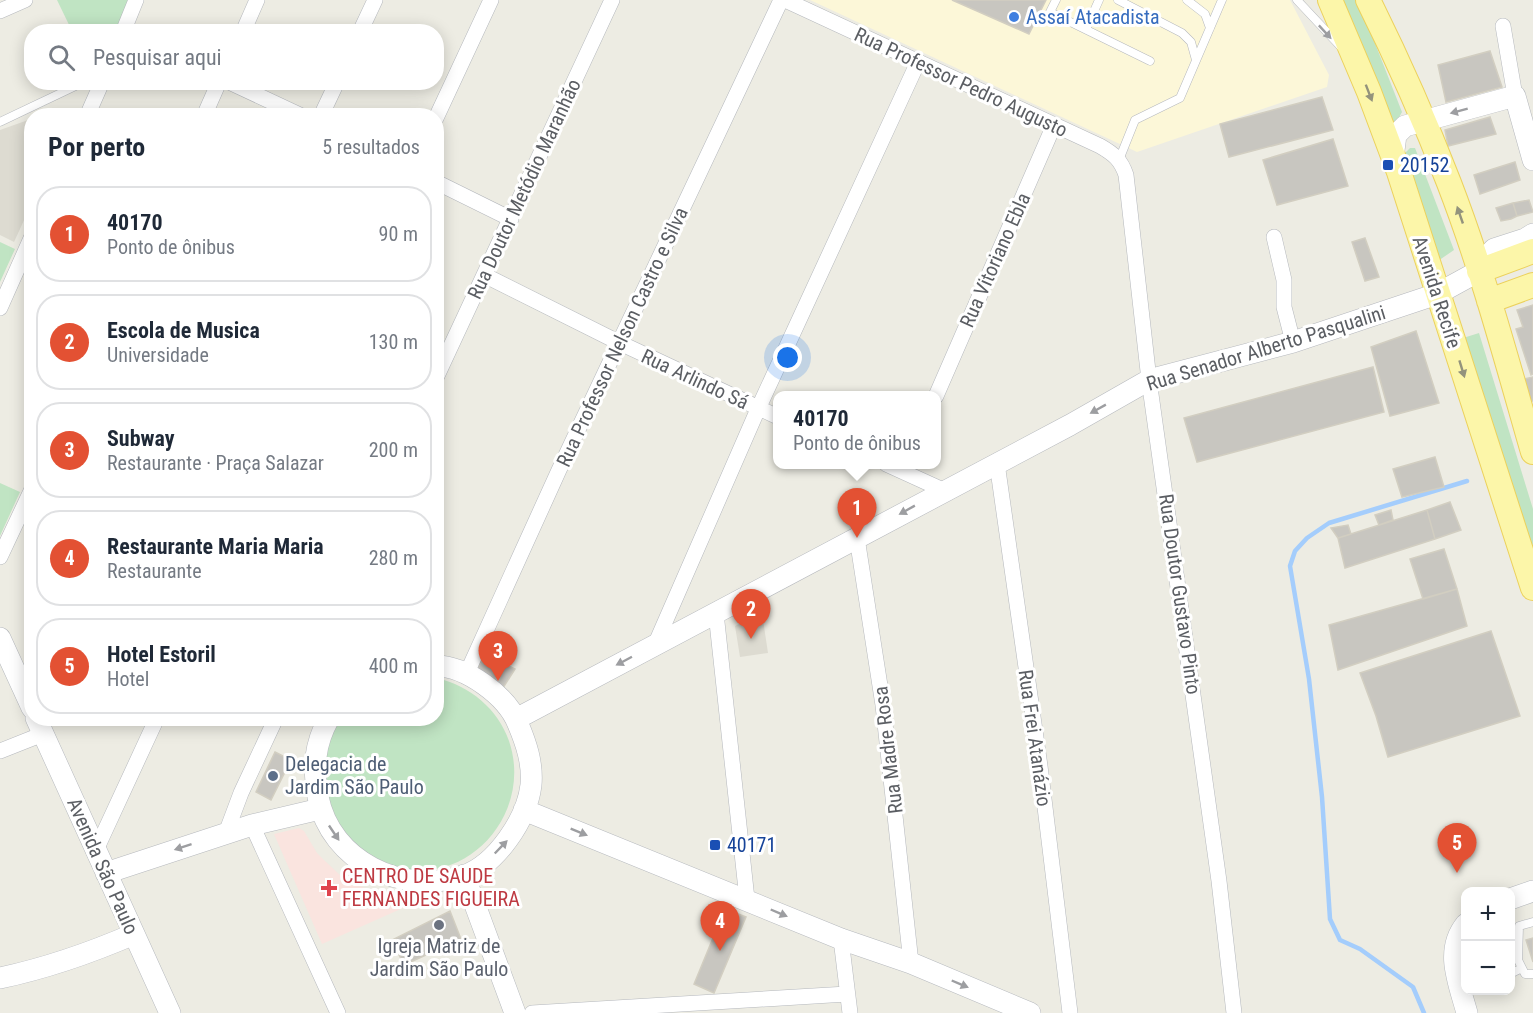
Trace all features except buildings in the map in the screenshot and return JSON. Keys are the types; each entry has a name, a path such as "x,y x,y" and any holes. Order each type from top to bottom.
{"main road":[{"name":"Avenida Recife","path":"1330,0 1394,158 1533,588"},
{"path":"1368,0 1392,48 1449,184 1489,301 1533,452"},
{"path":"1479,270 1533,251"},
{"path":"1489,301 1533,285"}],"street":[{"path":"0,11 25,0"},
{"path":"126,24 136,0"},
{"path":"246,24 257,0"},
{"path":"364,24 375,0"},
{"path":"441,108 491,0"},
{"name":"Rua Doutor Metódio Maranhão","path":"444,361 612,0"},
{"name":"Rua Professor Pedro Augusto","path":"783,0 1100,146 1119,160"},
{"name":"Rua Professor Nelson Castro e Silva","path":"466,675 559,470 783,0"},
{"path":"1503,26 1515,96 1533,160"},
{"path":"655,645 758,409 918,62"},
{"path":"91,108 98,90"},
{"path":"208,108 215,90"},
{"path":"246,90 285,108"},
{"path":"325,108 332,90"},
{"path":"1394,158 1394,140 1400,130 1423,120 1515,96"},
{"name":"Rua Vitoriano Ebla","path":"938,391 1054,125"},
{"name":"Rua Doutor Gustavo Pinto","path":"1119,160 1126,176 1149,380 1219,881 1234,1013"},
{"path":"444,186 511,219"},
{"path":"1479,270 1494,249 1533,234"},
{"path":"1274,237 1284,280 1284,307 1293,342"},
{"path":"0,308 24,254"},
{"name":"Rua Senador Alberto Pasqualini","path":"516,719 1149,380 1293,342 1437,294 1479,270"},
{"name":"Rua Arlindo Sá","path":"484,275 773,415"},
{"name":"Rua Frei Atanázio","path":"997,463 1040,766 1070,1013"},
{"path":"907,469 943,490"},
{"path":"0,557 24,506"},
{"name":"Rua Madre Rosa","path":"857,538 884,705 911,963"},
{"path":"716,613 747,899"},
{"path":"0,638 24,690"},
{"path":"325,726 316,751 314,775 321,809 345,849 370,868 401,879 433,881 464,875 480,866 508,841 524,810 531,785 529,751 516,719 506,703 481,682 444,668"},
{"path":"0,751 40,726"},
{"name":"Avenida São Paulo","path":"40,726 170,1013"},
{"path":"96,850 153,726"},
{"path":"226,833 241,793 272,726"},
{"path":"106,873 252,825 321,809"},
{"path":"524,810 841,939 911,963 1030,1013"},
{"path":"252,825 338,1013"},
{"path":"464,875 515,1013"},
{"path":"1515,897 1533,891"},
{"path":"1461,932 1456,940 1453,954 1466,1001"},
{"path":"0,978 38,970 87,954 134,934"},
{"path":"841,939 850,1013"},
{"path":"532,1013 847,994"}],"lane":[{"path":"1056,0 1050,12 1150,61"},
{"path":"1086,29 1099,0"},
{"path":"1118,0 1182,33 1191,42 1196,60"},
{"path":"1187,0 1205,14 1210,28"},
{"path":"1119,160 1135,120 1179,98 1222,0"},
{"path":"1297,0 1327,34 1356,61"},
{"path":"29,108 67,90"},
{"path":"0,122 24,111"},
{"path":"1533,922 1520,926 1518,960 1525,974 1533,974"},
{"path":"1515,972 1522,968"}],"shaded area":[{"path":"810,0 1290,0 1329,75 1327,87 1137,152"},
{"path":"24,121 24,220 14,242 0,235 0,130"},
{"path":"762,613 768,653 740,657 735,626"},
{"name":"CENTRO DE SAUDE FERNANDES FIGUEIRA","path":"299,828 304,831 317,853 340,875 357,885 388,897 421,900 322,944 274,834"}],"green space":[{"path":"57,0 129,0 118,24 69,24"},
{"path":"1341,0 1358,0 1402,112 1397,121 1391,122"},
{"path":"1410,148 1415,148 1454,250 1435,263 1403,155"},
{"path":"0,242 15,249 0,282"},
{"path":"1479,333 1533,509 1533,560 1463,338"},
{"path":"0,483 20,492 0,536"},
{"path":"444,680 461,687 481,700 504,729 509,741 514,769 511,797 501,822 485,843 464,859 440,868 413,870 362,853 334,819 329,811 322,772 322,761 335,726 444,726"}],"waterway":[{"path":"1424,1013 1413,987 1360,949 1340,940 1330,919 1322,797 1309,679 1290,566 1295,551 1307,538 1329,523 1467,481"}],"place":[{"name":"Assaí Atacadista","path":"1014,17"},
{"name":"20152","path":"1388,165"},
{"name":"40170","path":"857,538"},
{"name":"Escola de Musica","path":"751,639"},
{"name":"Subway","path":"498,681"},
{"name":"Delegacia de Jardim São Paulo","path":"273,776"},
{"name":"40171","path":"715,845"},
{"name":"Hotel Estoril","path":"1457,873"},
{"name":"CENTRO DE SAUDE FERNANDES FIGUEIRA","path":"329,888"},
{"name":"Igreja Matriz de Jardim São Paulo","path":"439,925"},
{"name":"Restaurante Maria Maria","path":"720,951"}]}
